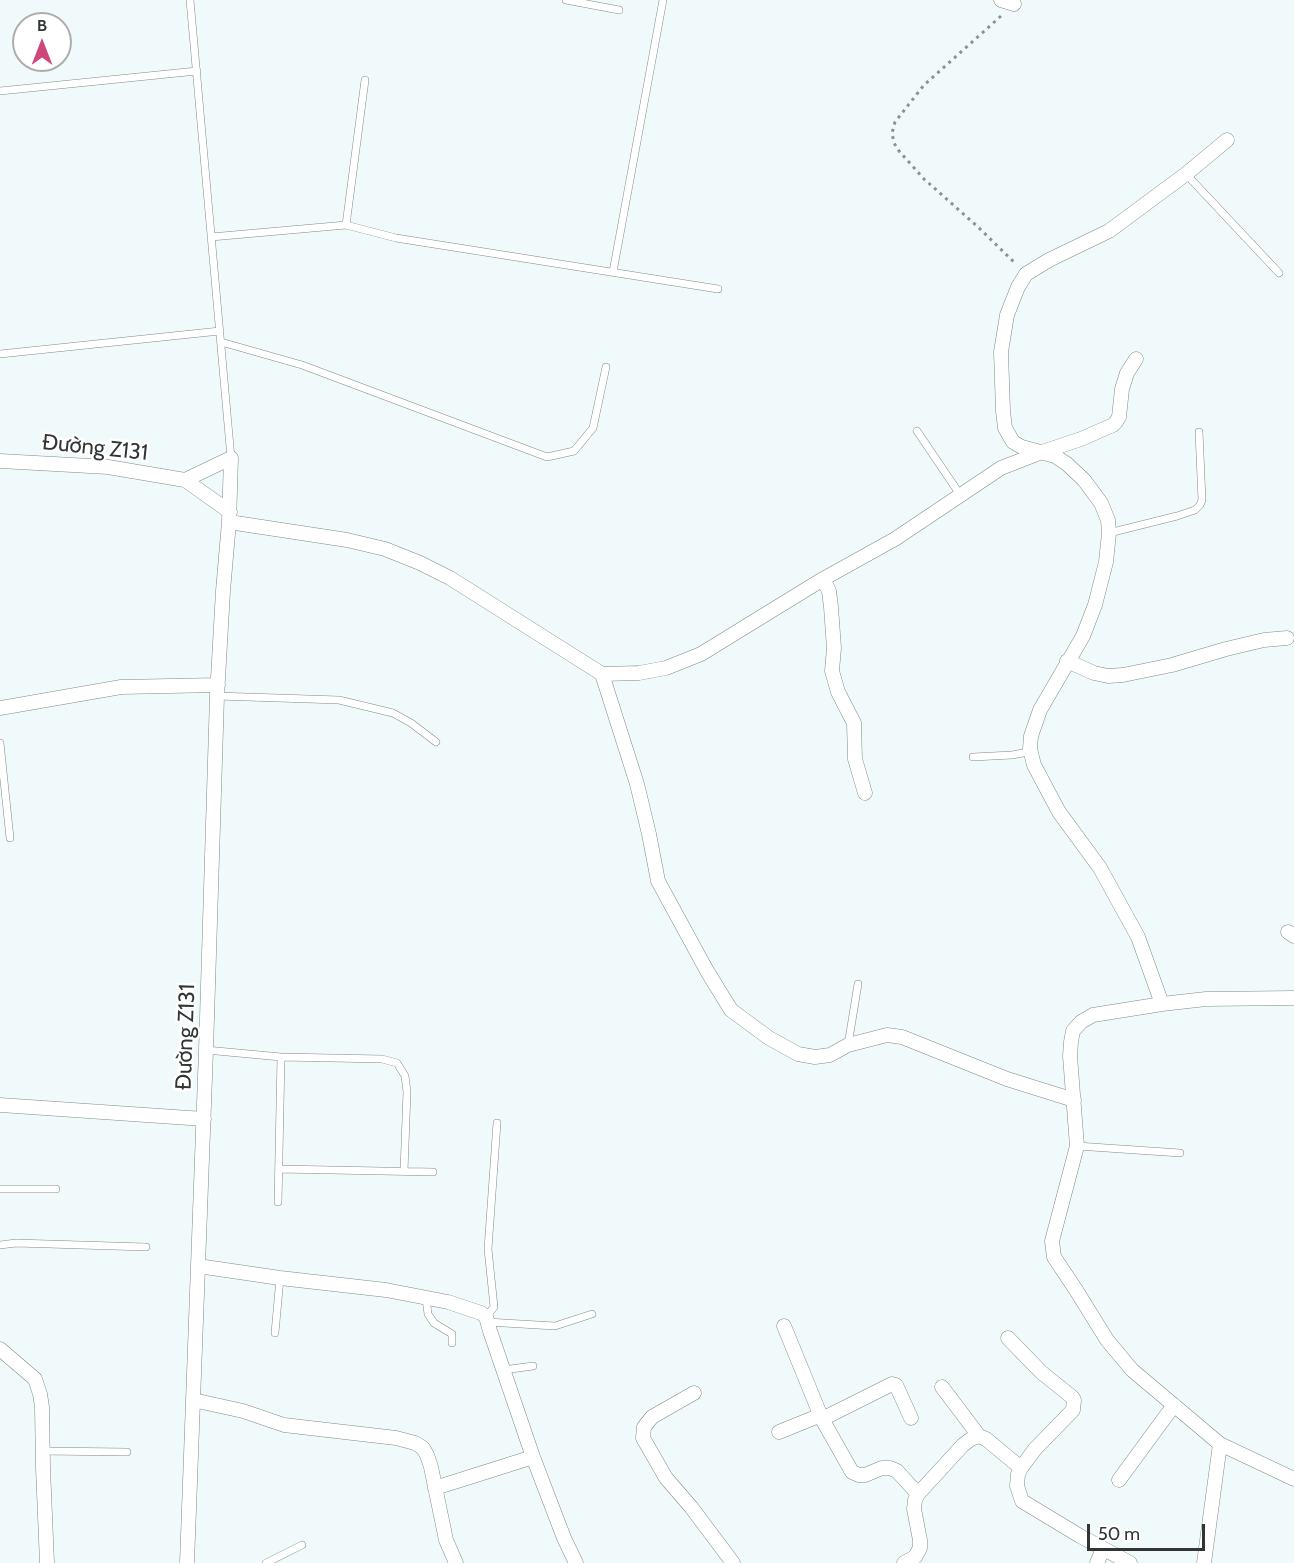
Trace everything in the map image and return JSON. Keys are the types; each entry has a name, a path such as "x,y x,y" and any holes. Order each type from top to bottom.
{"street":[{"path":"1162,1004 1138,937 1100,868 1059,812 1034,765 1030,749 1031,736 1040,710 1083,636 1095,605 1106,562 1108,519 1101,503 1084,480 1067,464 1055,456 1012,442 1005,428 1001,351 1007,315 1026,274 1049,260 1109,231 1227,141"},
{"path":"231,458 185,480 229,517 347,540 385,549 420,562 450,578 602,674 639,673 666,668 701,654 823,579 895,539 1001,468 1081,440 1116,422 1127,372 1136,359"},
{"name":"Đường Z131","path":"186,1563 204,1119 217,691 231,458"},
{"name":"Đường Z131","path":"0,461 108,467 185,480"},
{"path":"823,579 829,591 831,607 834,648 832,671 838,692 854,723 855,759 865,793"},
{"path":"1067,661 1094,673 1108,676 1123,675 1172,665 1264,640 1287,638"},
{"path":"602,674 638,784 658,881 706,971 731,1010 769,1038 798,1054 815,1057 830,1055 848,1045 887,1035 902,1037 1007,1079 1074,1100"},
{"path":"0,708 121,687 217,691"},
{"path":"1294,998 1206,999 1093,1015 1081,1022 1073,1031 1070,1056 1077,1146 1052,1241 1054,1257 1107,1340 1132,1370 1220,1444 1294,1479"},
{"path":"0,1105 204,1119"},
{"path":"198,1266 386,1290 448,1302 481,1313 487,1320 533,1456 564,1538 576,1563"},
{"path":"784,1326 821,1417 852,1472 865,1475 882,1468 890,1468 897,1471 918,1494"},
{"path":"1008,1338 1041,1372 1074,1400 1073,1410 1035,1449 1021,1468 1017,1486 1022,1501 1130,1563"},
{"path":"0,1349 35,1379 42,1407 47,1563"},
{"path":"779,1432 821,1417 892,1384 896,1385 911,1418"},
{"path":"942,1387 979,1436 987,1439 1021,1468"},
{"path":"694,1393 652,1417 644,1427 643,1438 666,1478 733,1563"},
{"path":"193,1400 243,1411 284,1425 396,1438 415,1443 423,1448 427,1455 446,1540 456,1563"},
{"path":"1119,1480 1174,1405"},
{"path":"911,1561 920,1548 914,1509 918,1494 963,1445 979,1436"},
{"path":"1204,1563 1220,1444"},
{"path":"435,1488 533,1456"},
{"path":"1097,1563 1103,1549"}],"lane":[{"path":"190,0 231,458"},
{"path":"567,0 619,10"},
{"path":"613,272 663,0"},
{"path":"0,91 197,71"},
{"path":"345,225 365,80"},
{"path":"1186,174 1279,273"},
{"path":"211,237 345,225 396,238 718,289"},
{"path":"0,354 220,330"},
{"path":"221,342 302,365 547,457 574,451 593,428 606,367"},
{"path":"917,430 961,496"},
{"path":"1109,533 1178,516 1195,510 1200,505 1202,500 1199,432"},
{"path":"217,691 339,700 393,713 436,742"},
{"path":"0,743 10,838"},
{"path":"973,757 1012,755 1030,749"},
{"path":"848,1045 858,984"},
{"path":"206,1050 281,1056 382,1059 397,1063 405,1076 407,1092 405,1172"},
{"path":"278,1202 281,1056"},
{"path":"497,1123 488,1249 494,1307 487,1320 555,1326 592,1314"},
{"path":"1077,1146 1180,1153"},
{"path":"279,1169 432,1172"},
{"path":"0,1189 56,1189"},
{"path":"0,1245 16,1243 146,1247"},
{"path":"275,1333 280,1278"},
{"path":"426,1298 428,1314 434,1323 452,1334 452,1343"},
{"path":"503,1370 533,1366"},
{"path":"43,1451 127,1452"},
{"path":"266,1563 302,1545"}],"path":[{"path":"1008,2 924,85 895,122 892,133 899,151 924,179 1026,274"}]}
